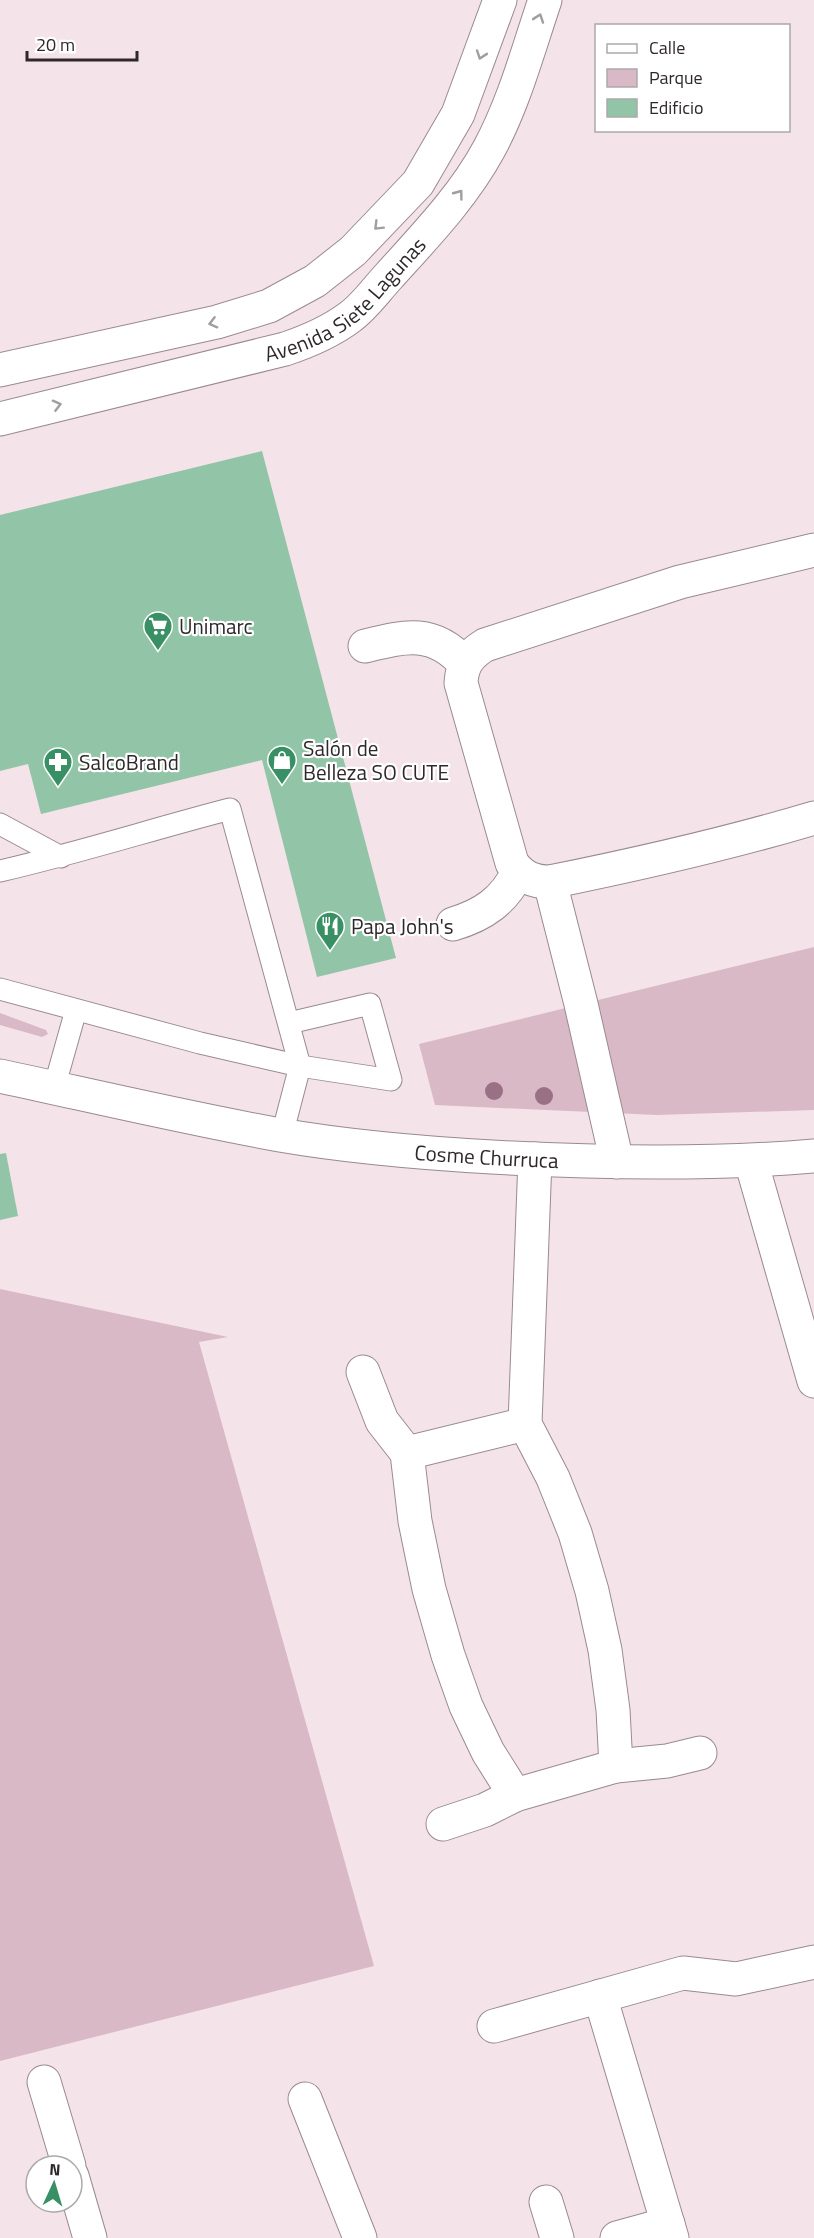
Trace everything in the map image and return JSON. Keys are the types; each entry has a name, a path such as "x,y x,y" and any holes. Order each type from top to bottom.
{"street":[{"name":"Avenida Siete Lagunas","path":"0,370 217,322 269,306 315,281 352,251 394,211 418,183 458,114 500,0"},
{"name":"Avenida Siete Lagunas","path":"0,420 285,349 330,331 352,316 422,240 471,178 489,149 505,117 545,0"},
{"path":"418,183 422,240"},
{"path":"814,550 756,565 721,571 485,645 473,652 464,663 460,683 512,863 518,872 527,878 538,882 550,882 658,860 814,818"},
{"path":"365,646 404,637 422,637 453,651 464,663"},
{"path":"453,924 472,918 490,908 505,894 518,872"},
{"path":"550,882 617,1162"},
{"name":"Cosme Churruca","path":"0,1076 282,1135 402,1150 536,1160 617,1162 751,1161 814,1156"},
{"path":"536,1160 525,1424 575,1533 592,1591 605,1650 613,1710 616,1766"},
{"path":"751,1161 814,1381"},
{"path":"363,1372 382,1421 407,1453 415,1521 429,1589 466,1706 488,1752 515,1795"},
{"path":"407,1453 525,1424"},
{"path":"443,1824 485,1810 515,1795 616,1766 668,1761 700,1753"},
{"path":"494,2026 683,1973 736,1979 814,1962"},
{"path":"600,1996 670,2231 617,2238"},
{"path":"45,2082 66,2154"},
{"path":"306,2098 360,2238"},
{"path":"546,2202 557,2238"},
{"path":"83,2214 90,2238"}],"lane":[{"path":"0,871 61,857 230,808 300,1066 282,1135"},
{"path":"0,824 61,857"},
{"path":"0,989 200,1043 300,1066 391,1080 370,1004 289,1023"},
{"path":"54,1088 76,1010"}],"green space":[{"path":"814,947 814,1110 657,1115 435,1105 419,1044"},
{"path":"0,1013 46,1030 48,1034 42,1037 0,1025"},
{"path":"0,1289 228,1337 199,1342 374,1966 0,2061"}],"building":[{"name":"Unimarc","path":"262,451 396,958 317,977 262,760 41,814 28,764 0,771 0,515"},
{"path":"6,1153 18,1216 0,1220 0,1154"}],"place":[{"name":"Unimarc","path":"158,652"},
{"name":"Salón de Belleza SO CUTE","path":"282,786"},
{"name":"SalcoBrand","path":"58,788"},
{"name":"Papa John's","path":"330,952"}]}
